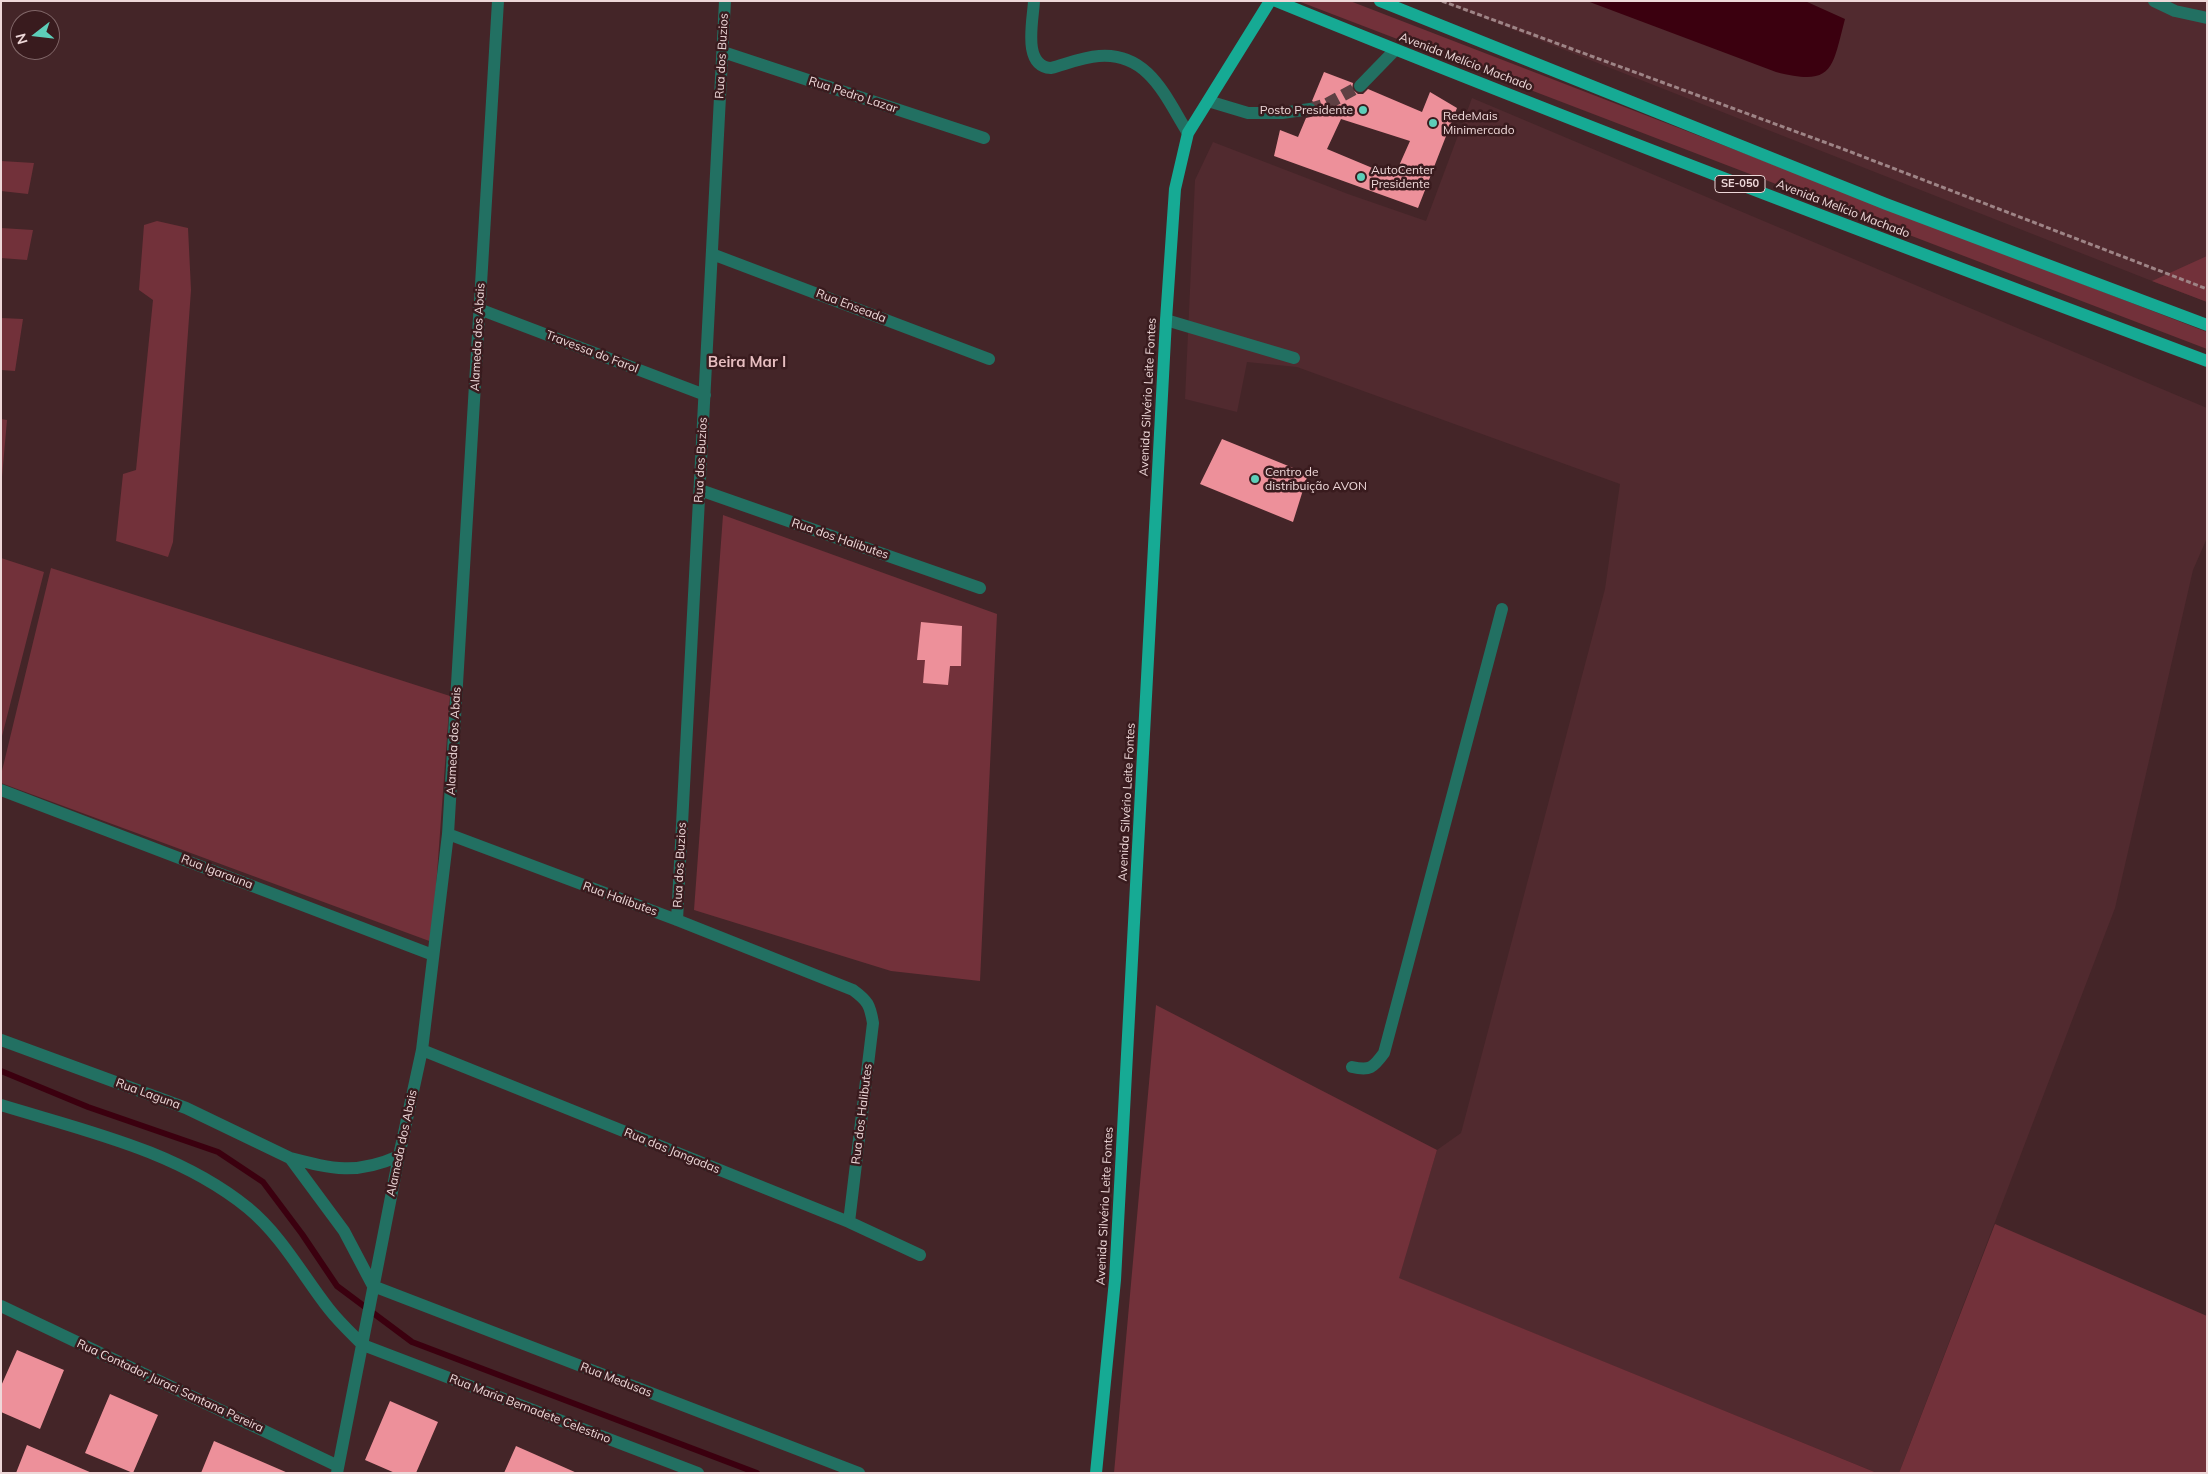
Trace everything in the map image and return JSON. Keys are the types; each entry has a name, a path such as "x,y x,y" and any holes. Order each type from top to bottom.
{"main road":[{"name":"Avenida Silvério Leite Fontes","path":"1096,1473 1116,1271 1166,320 1175,189 1188,133 1270,1"},
{"name":"Avenida Melício Machado","path":"1276,1 1395,50 1840,223 2207,361"},
{"name":"Avenida Melício Machado","path":"1380,1 1886,204 2207,325"}],"street":[{"name":"Alameda dos Abais","path":"338,1469 399,1156 422,1050 448,834 498,1"},
{"name":"Rua dos Buzios","path":"677,920 725,1"},
{"path":"1034,1 1031,51 1036,62 1043,68 1051,68 1100,56 1132,60 1152,75 1188,133"},
{"path":"2154,1 2175,11 2207,18"},
{"path":"1360,86 1395,50"},
{"name":"Rua Pedro Lazar","path":"723,52 984,138"},
{"path":"1208,101 1248,113 1282,113 1310,109"},
{"name":"Rua Enseada","path":"712,254 989,358"},
{"name":"Travessa do Farol","path":"479,309 705,395"},
{"path":"1166,320 1294,358"},
{"name":"Rua dos Halibutes","path":"700,490 980,588"},
{"path":"1352,1067 1363,1070 1374,1067 1384,1053 1502,609"},
{"name":"Rua Igarauna","path":"1,790 433,954"},
{"name":"Rua Halibutes","path":"448,834 677,920 853,990 863,996 870,1006"},
{"name":"Rua dos Halibutes","path":"849,1222 873,1023 870,1006"},
{"name":"Rua Laguna","path":"1,1040 186,1108 290,1158 330,1168 351,1170 378,1165 399,1156"},
{"name":"Rua das Jangadas","path":"422,1050 849,1222 920,1255"},
{"path":"1,1105 111,1138 188,1168 196,1173 249,1209 291,1254 329,1310 363,1342"},
{"name":"Rua Laguna","path":"290,1158 344,1231 373,1291"},
{"name":"Rua Medusas","path":"373,1291 844,1470 859,1473"},
{"name":"Rua Contador Juraci Santana Pereira","path":"1,1306 338,1469"},
{"name":"Rua Maria Bernadete Celestino","path":"363,1342 698,1473"}],"path":[{"path":"1442,1 1843,149 2207,289"}],"shaded area":[{"path":"1298,1 1350,1 2207,332 2207,349"},
{"path":"1440,1 2207,1 2207,302 2152,281"},
{"path":"1587,1 1805,1 1845,19 1833,61 1827,70 1820,75 1809,77 1776,72"},
{"path":"1472,98 2207,408 2207,538 2193,570 2115,908 1899,1473 1877,1473 1398,1278 1437,1150 1461,1133 1605,589 1620,484 1297,367 1247,362 1237,412 1185,399 1195,180 1213,142 1348,194 1426,221"},
{"path":"1,161 34,163 28,194 1,191"},
{"path":"157,221 188,228 191,290 173,542 168,557 116,541 123,474 136,470 153,300 139,290 144,225"},
{"path":"1,228 33,230 27,260 1,258"},
{"path":"2207,256 2207,302 2152,281"},
{"path":"1,318 23,319 15,371 1,370"},
{"path":"1,419 7,420 1,488"},
{"path":"723,515 997,614 980,981 891,971 694,910"},
{"path":"1,558 44,572 1,740"},
{"path":"51,568 450,696 432,942 1,783 1,775"},
{"path":"1156,1005 1437,1150 1399,1278 1877,1473 1114,1473"},
{"path":"1995,1224 2207,1316 2207,1473 1899,1473"}],"building":[{"path":"1324,72 1353,83 1352,89 1358,94 1363,94 1368,89 1422,112 1430,92 1457,108 1418,208 1274,156 1280,130 1298,137 1306,118 1315,116 1317,104 1312,101","holes":["1341,119 1410,141 1394,177 1327,149"]},
{"name":"Centro de distribuição AVON","path":"1222,439 1308,474 1293,522 1200,484"},
{"path":"921,622 962,626 961,666 950,666 948,685 923,683 925,660 917,660"},
{"path":"17,1350 64,1370 40,1429 1,1412 1,1386"},
{"path":"110,1394 158,1415 133,1473 85,1453"},
{"path":"390,1401 438,1422 416,1473 395,1473 365,1460"},
{"path":"214,1441 288,1473 201,1473"},
{"path":"27,1445 92,1473 16,1473"},
{"path":"516,1446 577,1473 504,1473"}],"waterway":[{"path":"1,1071 88,1107 218,1152 263,1182 302,1234 337,1286 412,1342 757,1473"}],"tunnel":[{"path":"1310,109 1327,104 1360,86"}],"place":[{"name":"Posto Presidente","path":"1363,110"},
{"name":"RedeMais Minimercado","path":"1433,123"},
{"name":"AutoCenter Presidente","path":"1361,177"},
{"name":"Centro de distribuição AVON","path":"1255,479"}],"district":[{"name":"Beira Mar I","path":"747,362"}]}
